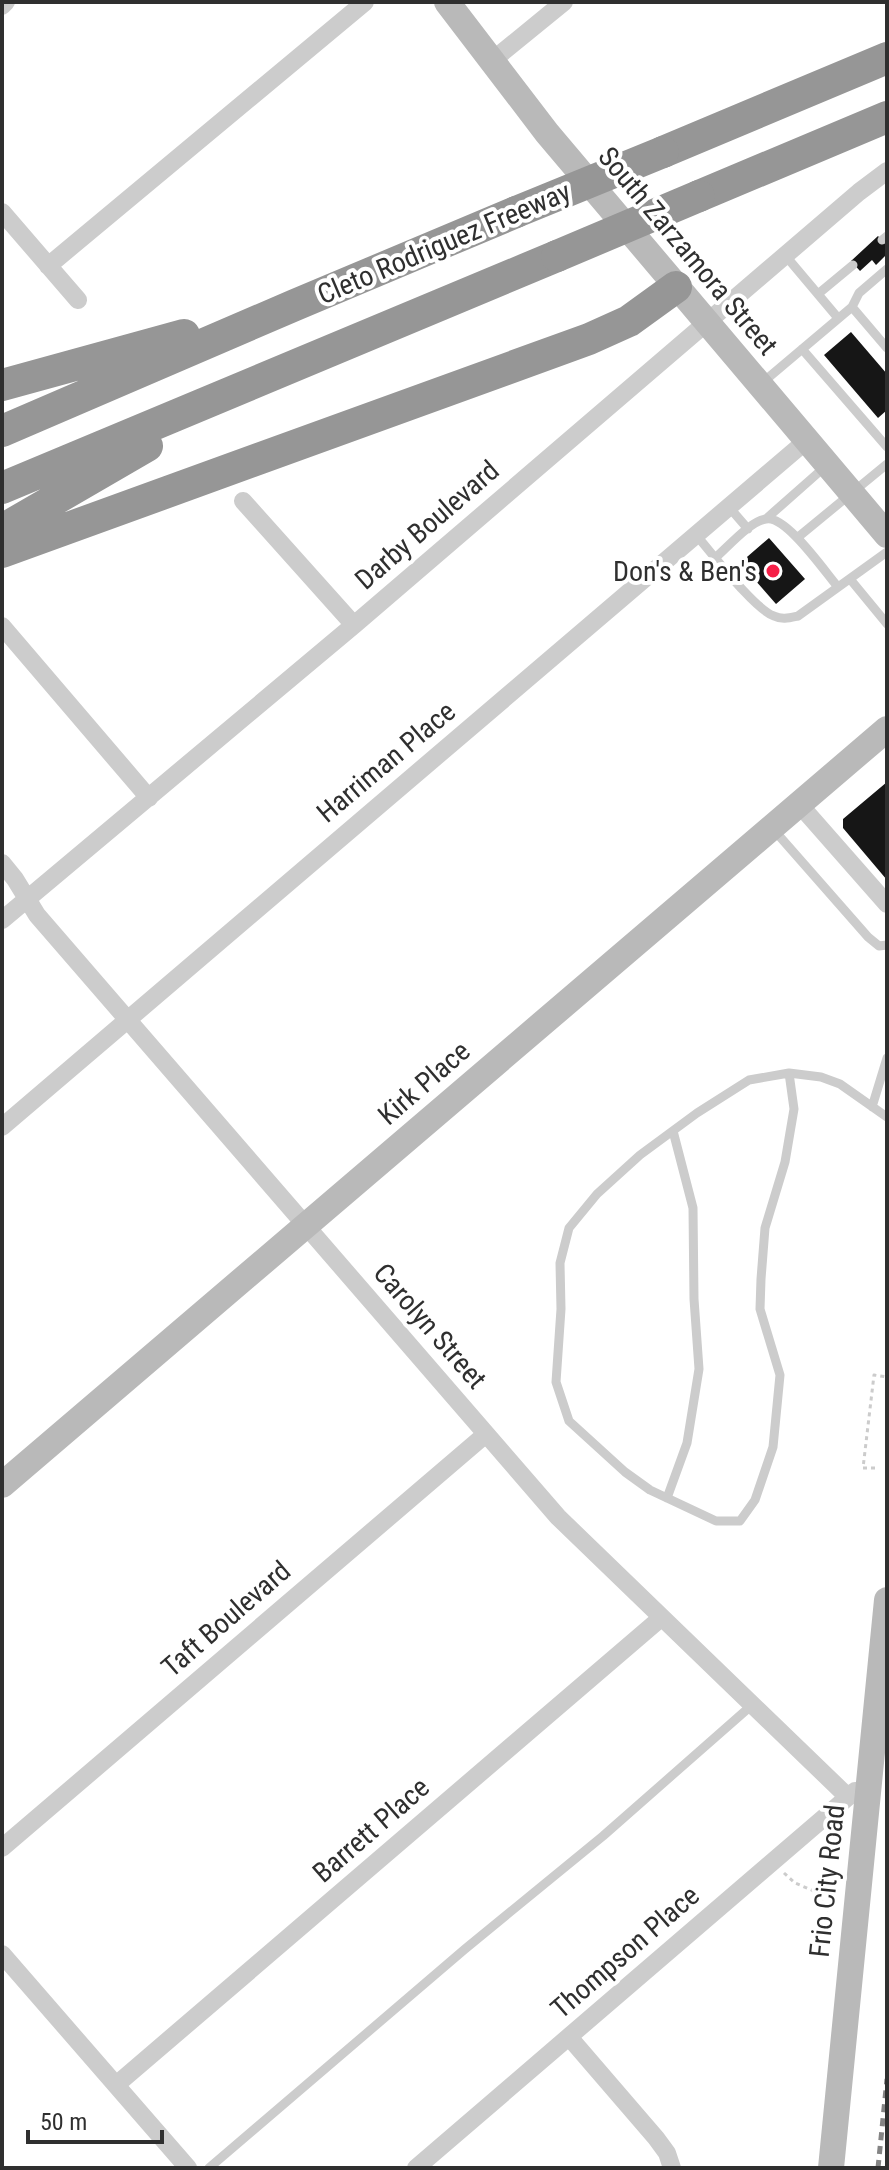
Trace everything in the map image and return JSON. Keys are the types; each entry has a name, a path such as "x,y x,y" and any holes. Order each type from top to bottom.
{"highway":[{"name":"Cleto Rodriguez Freeway","path":"2,431 887,58"},
{"name":"Cleto Rodriguez Freeway","path":"2,488 887,117"},
{"path":"2,552 589,339 629,321 676,287"},
{"path":"2,385 295,305"},
{"path":"2,530 257,382"}],"main road":[{"name":"South Zarzamora Street","path":"447,2 547,133 887,535"},
{"name":"Kirk Place","path":"2,1485 887,729"},
{"name":"Frio City Road","path":"831,2168 887,1600"}],"street":[{"path":"48,266 365,2"},
{"path":"493,60 564,2"},
{"name":"Darby Boulevard","path":"2,920 887,171"},
{"path":"2,212 78,300"},
{"name":"Harriman Place","path":"2,1127 806,441"},
{"path":"243,501 354,625"},
{"path":"2,626 149,798"},
{"path":"799,804 887,904"},
{"name":"Carolyn Street","path":"2,863 37,915 558,1517 848,1797"},
{"name":"Taft Boulevard","path":"2,1848 486,1434"},
{"name":"Barrett Place","path":"116,2085 661,1618"},
{"name":"Thompson Place","path":"416,2168 870,1779"},
{"path":"2,1954 188,2168"},
{"path":"569,2037 656,2138 667,2153 672,2168"}],"lane":[{"path":"785,255 838,318"},
{"path":"818,294 853,265"},
{"path":"759,386 852,307 859,293 887,269"},
{"path":"852,307 887,348"},
{"path":"802,349 887,447"},
{"path":"797,538 887,464"},
{"path":"715,558 755,523 767,518 827,465"},
{"path":"729,507 748,529"},
{"path":"767,518 784,524 838,587"},
{"path":"696,535 757,605 771,616 785,619 798,616 887,552"},
{"path":"850,579 887,624"},
{"path":"771,828 868,937 879,946 886,947"},
{"path":"872,1107 887,1058"},
{"path":"789,1073 794,1109 785,1162 765,1228 761,1279 760,1309 780,1375 773,1447 755,1500 740,1521 716,1521 650,1490 625,1472 569,1421 556,1382 561,1309 560,1263 569,1228 597,1194 640,1155 749,1080 789,1073 821,1077 840,1084 887,1117"},
{"path":"667,1498 687,1443 699,1369 693,1208 673,1131"},
{"path":"209,2168 465,1949 603,1836 752,1705"}],"path":[{"path":"875,1468 863,1468 874,1375 887,1377"},
{"path":"784,1873 795,1883 814,1891 829,1911"}],"building":[{"path":"878,236 887,246 887,254 876,265 872,260 860,271 851,261"},
{"path":"851,332 887,374 887,410 878,418 824,355"},
{"name":"Don's & Ben's","path":"769,538 805,579 776,604 740,563"},
{"path":"887,782 887,880 843,828 843,819"}],"railway":[{"path":"878,2168 887,2079"}],"place":[{"name":"Don's & Ben's","path":"773,571"}]}
